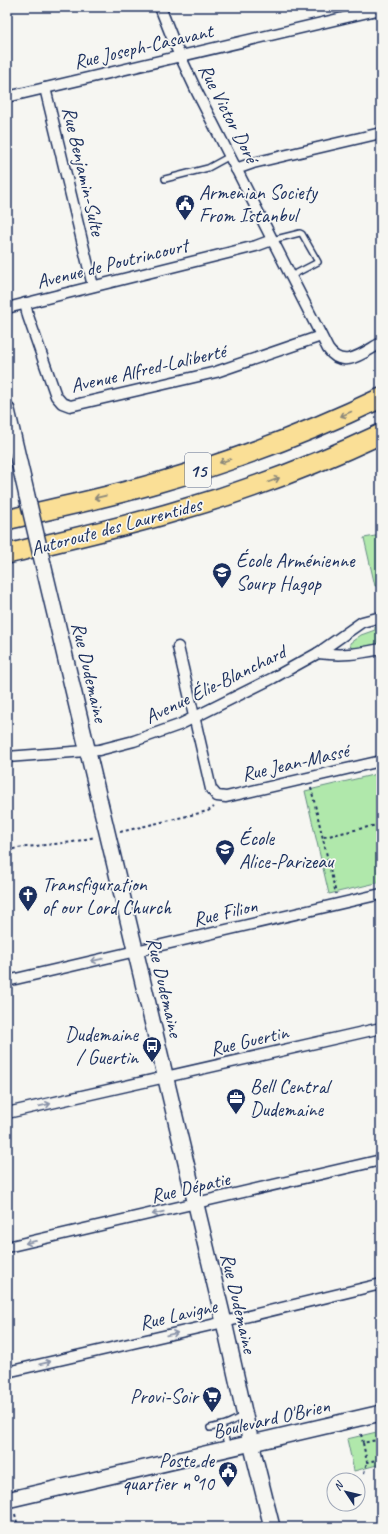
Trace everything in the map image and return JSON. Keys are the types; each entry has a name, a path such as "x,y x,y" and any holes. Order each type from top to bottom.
{"highway":[{"name":"Autoroute des Laurentides","path":"7,520 112,495 213,465 309,430 381,398"},
{"name":"Autoroute des Laurentides","path":"7,554 135,523 219,499 295,472 381,434"}],"street":[{"name":"Rue Victor Doré","path":"160,7 180,56 330,352 338,359 345,360 381,344"},
{"name":"Rue Joseph-Casavant","path":"7,97 381,9"},
{"name":"Rue Benjamin-Sulte","path":"45,88 93,286"},
{"path":"236,169 253,163 381,133"},
{"name":"Avenue de Poutrincourt","path":"7,308 256,246 272,240"},
{"name":"Avenue Alfred-Laliberté","path":"25,303 28,316 56,396 62,403 70,406 216,372 321,336"},
{"name":"Rue Dudemaine","path":"7,410 224,1322 244,1416 272,1527"},
{"name":"Avenue Élie-Blanchard","path":"7,757 37,756 99,750 134,741 179,725 318,653 362,622 381,617"},
{"path":"178,647 194,717"},
{"name":"Avenue Élie-Blanchard","path":"318,653 352,655 381,649"},
{"name":"Rue Jean-Massé","path":"194,717 211,789 217,796 226,797 381,761"},
{"name":"Rue Filion","path":"7,981 381,894"},
{"name":"Rue Guertin","path":"7,1114 381,1028"},
{"name":"Rue Dépatie","path":"7,1247 381,1160"},
{"name":"Rue Lavigne","path":"7,1372 381,1284"},
{"name":"Boulevard O'Brien","path":"7,1500 381,1413"}],"lane":[{"path":"165,179 208,168 230,156"},
{"path":"272,240 300,233 318,262 291,276"},
{"path":"210,1428 231,1423 235,1418 244,1416"},
{"path":"222,1425 228,1449"}],"path":[{"path":"311,788 324,837 336,894"},
{"path":"117,833 208,811 214,808"},
{"path":"324,837 381,824"},
{"path":"7,851 18,848 73,842 99,836"},
{"path":"361,1434 367,1462 364,1472"},
{"path":"363,1443 381,1439"},
{"path":"367,1462 381,1459"},
{"path":"15,1514 18,1527"}],"green space":[{"path":"381,535 381,585 375,586 364,538"},
{"path":"381,626 381,643 353,649 350,646 350,643 361,635 375,630 375,627"},
{"path":"381,773 381,882 329,894 305,791"},
{"path":"381,1431 381,1464 354,1471 347,1439"}],"place":[{"name":"Armenian Society From Istanbul","path":"185,221"},
{"name":"École Arménienne Sourp Hagop","path":"222,589"},
{"name":"École Alice-Parizeau","path":"225,866"},
{"name":"Transfiguration of our Lord Church","path":"28,912"},
{"name":"Dudemaine / Guertin","path":"152,1063"},
{"name":"Bell Central Dudemaine","path":"236,1115"},
{"name":"Provi-Soir","path":"212,1413"},
{"name":"Poste de quartier n°10","path":"228,1488"}]}
